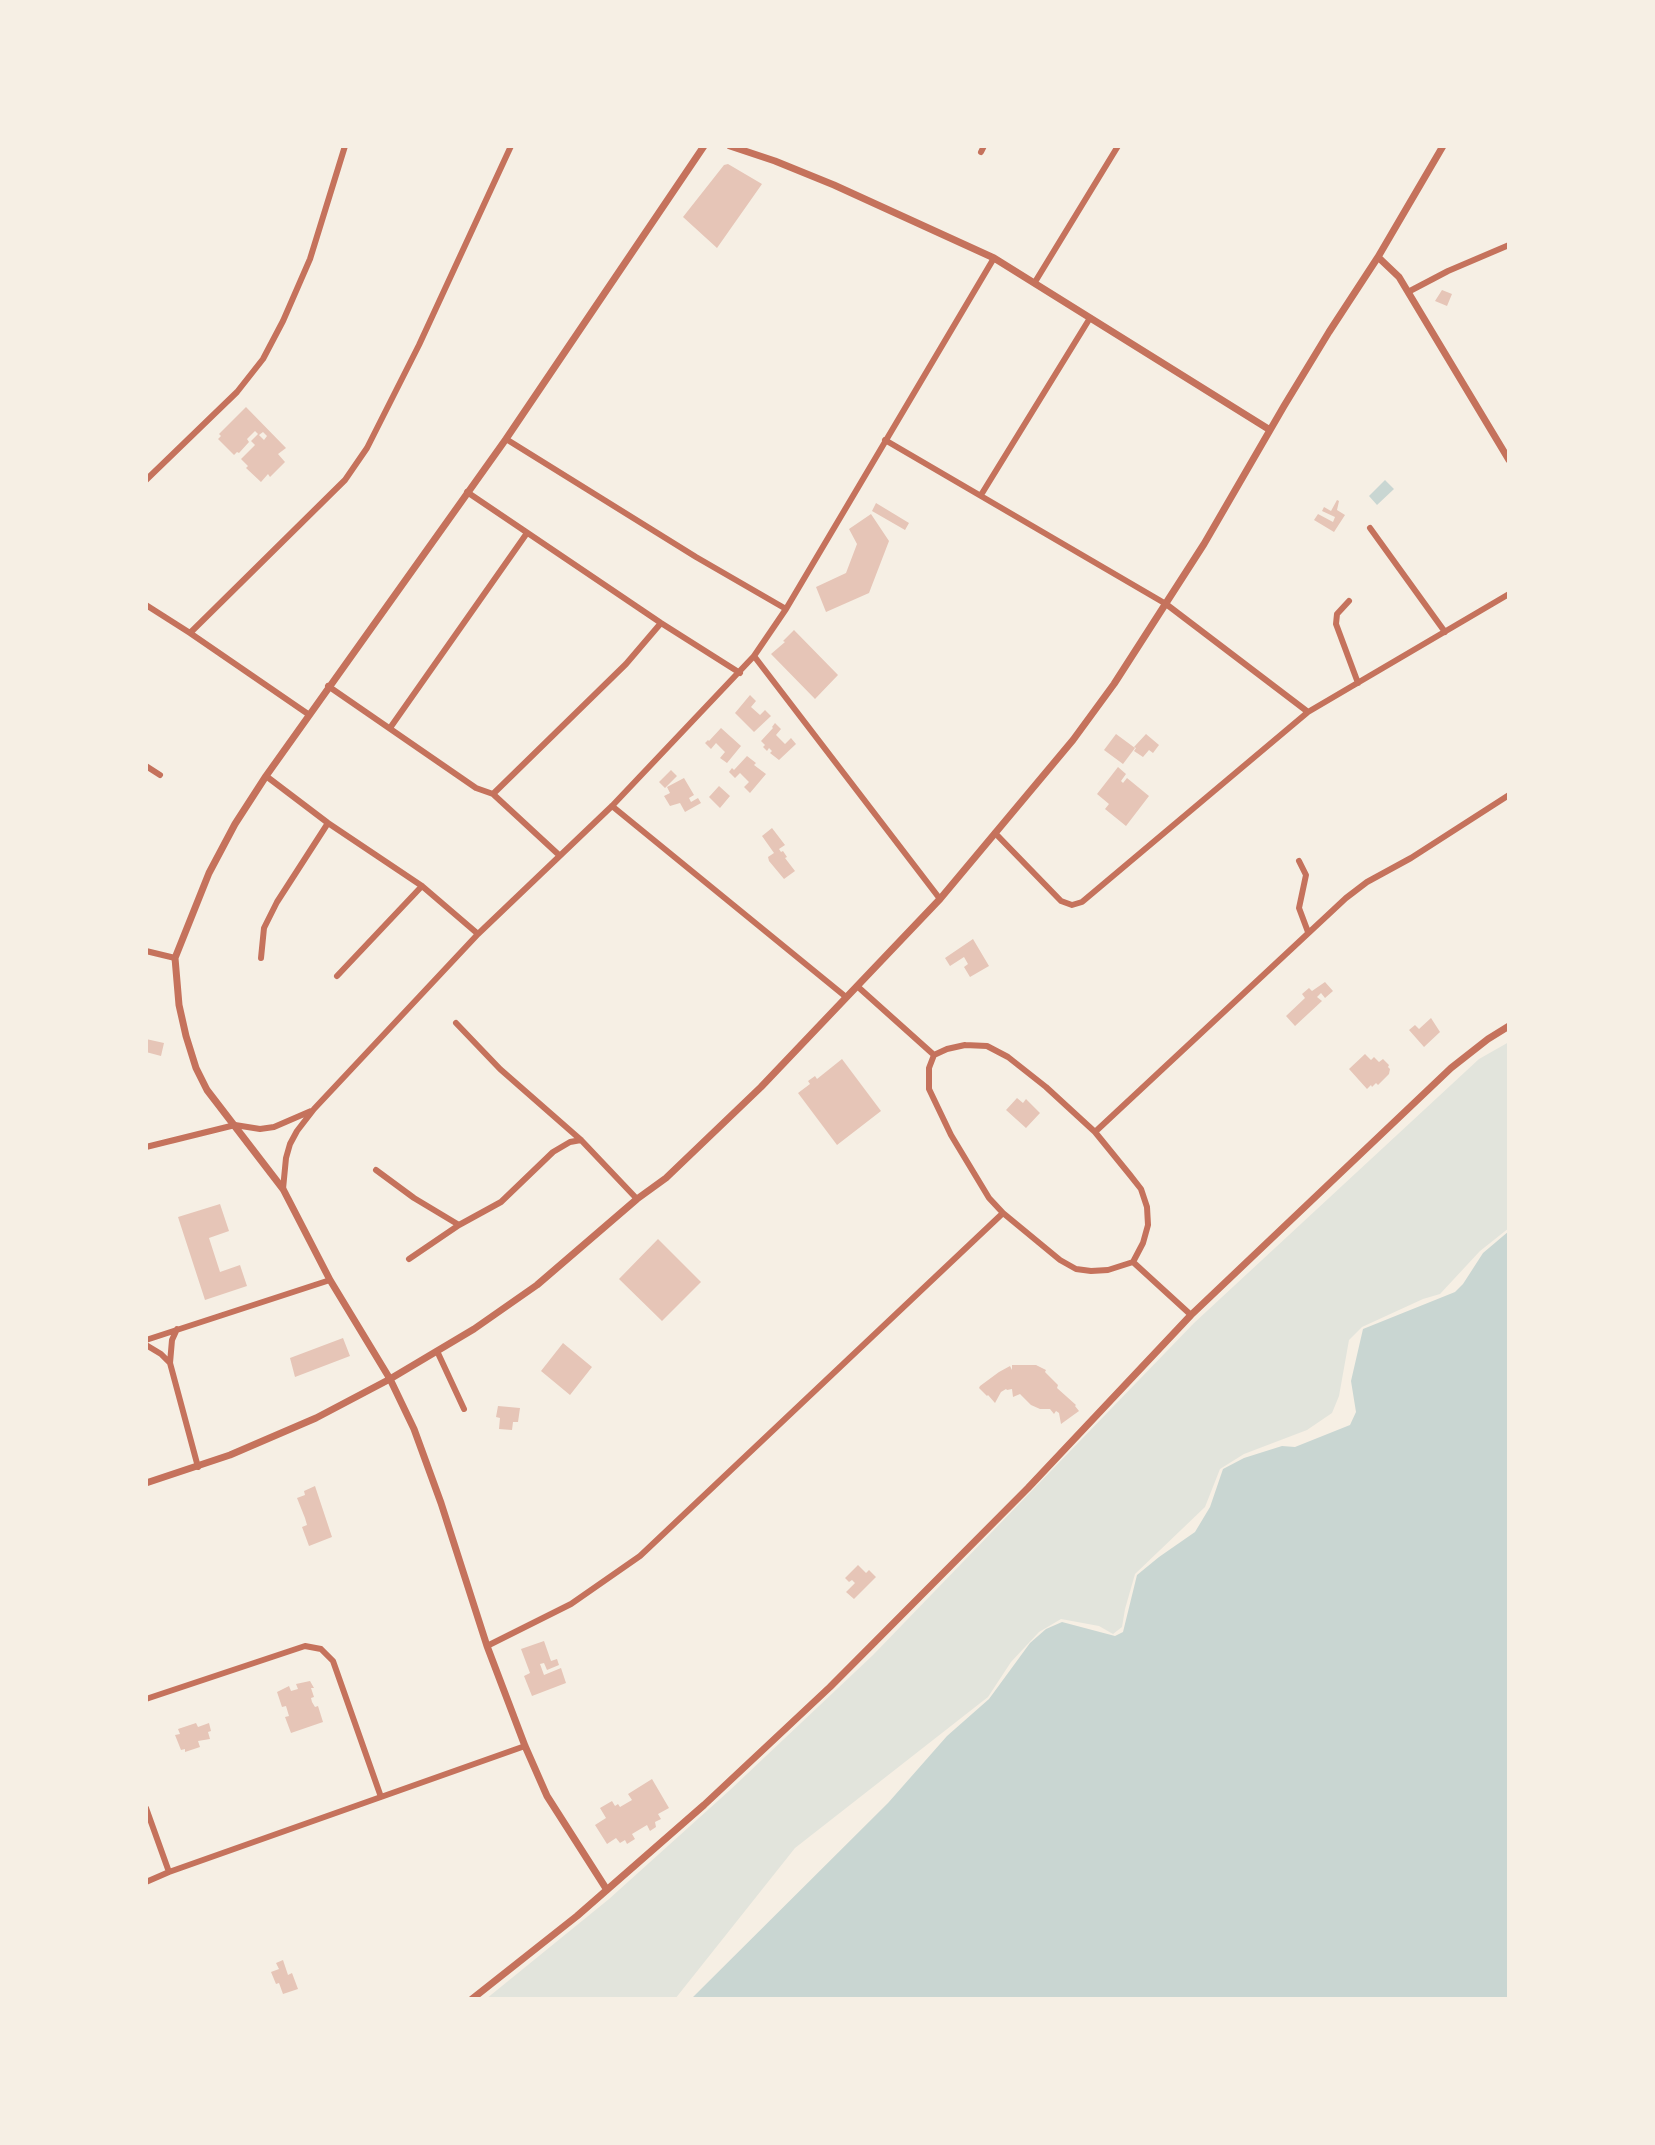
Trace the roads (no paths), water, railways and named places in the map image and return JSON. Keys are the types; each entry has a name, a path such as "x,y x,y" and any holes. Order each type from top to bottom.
{"street":[{"path":"146,480 237,392 263,359 310,259 345,146"},
{"path":"190,633 345,480 367,448 419,345 511,146"},
{"path":"607,1890 547,1796 525,1746 487,1646 425,1458 390,1379 330,1280 283,1189 207,1090 196,1068 179,1005 175,958 209,873 235,824 266,776 506,439 704,146"},
{"path":"730,146 834,185 994,258 1270,430"},
{"path":"1035,282 1118,146"},
{"path":"146,1483 198,1467 296,1427 390,1379 474,1329 537,1285 691,1156 761,1087 940,899 1073,740 1114,684 1378,257 1442,146"},
{"path":"1408,292 1509,245"},
{"path":"1378,257 1399,277 1509,460"},
{"path":"283,1189 290,1144 314,1109 478,934 612,806 754,656 786,609 994,258"},
{"path":"981,495 1090,318"},
{"path":"506,439 786,609"},
{"path":"885,440 1166,604 1308,712"},
{"path":"467,492 740,673"},
{"path":"1370,528 1445,632"},
{"path":"390,728 527,533"},
{"path":"995,833 1061,901 1077,904 1308,712 1509,594"},
{"path":"1349,601 1337,614 1336,624 1358,683"},
{"path":"146,605 308,714"},
{"path":"493,794 626,664 661,623"},
{"path":"754,656 940,899"},
{"path":"328,686 476,788 493,794 559,855"},
{"path":"146,766 160,775"},
{"path":"266,776 328,823 422,886 478,934"},
{"path":"1095,1132 1346,898 1509,795"},
{"path":"612,806 846,997"},
{"path":"261,958 264,928 277,902 328,823"},
{"path":"1299,861 1306,875 1299,908 1308,932"},
{"path":"337,976 422,886"},
{"path":"146,951 175,958"},
{"path":"857,986 934,1055"},
{"path":"456,1023 500,1069 581,1140 637,1199"},
{"path":"472,1999 577,1916 704,1805 841,1676 1028,1488 1191,1315 1451,1068 1509,1026"},
{"path":"965,1045 987,1046 1008,1057 1046,1087 1095,1132 1141,1189 1147,1207 1148,1225 1133,1262 1108,1270 1091,1271 1076,1269 1060,1260 989,1198 951,1135 929,1089 929,1068 934,1055 965,1045"},
{"path":"146,1147 235,1125 260,1129 274,1127 314,1109"},
{"path":"409,1259 459,1225 501,1202 553,1152 570,1142 581,1140"},
{"path":"376,1170 459,1225"},
{"path":"487,1646 571,1604 640,1556 1003,1213"},
{"path":"1133,1262 1191,1315"},
{"path":"170,1363 146,1342 177,1329 330,1280"},
{"path":"177,1329 172,1340 170,1363 198,1467"},
{"path":"437,1351 464,1409"},
{"path":"146,1699 305,1646 321,1649 333,1661 381,1797"},
{"path":"146,1882 525,1746"},
{"path":"146,1808 169,1872"}]}
